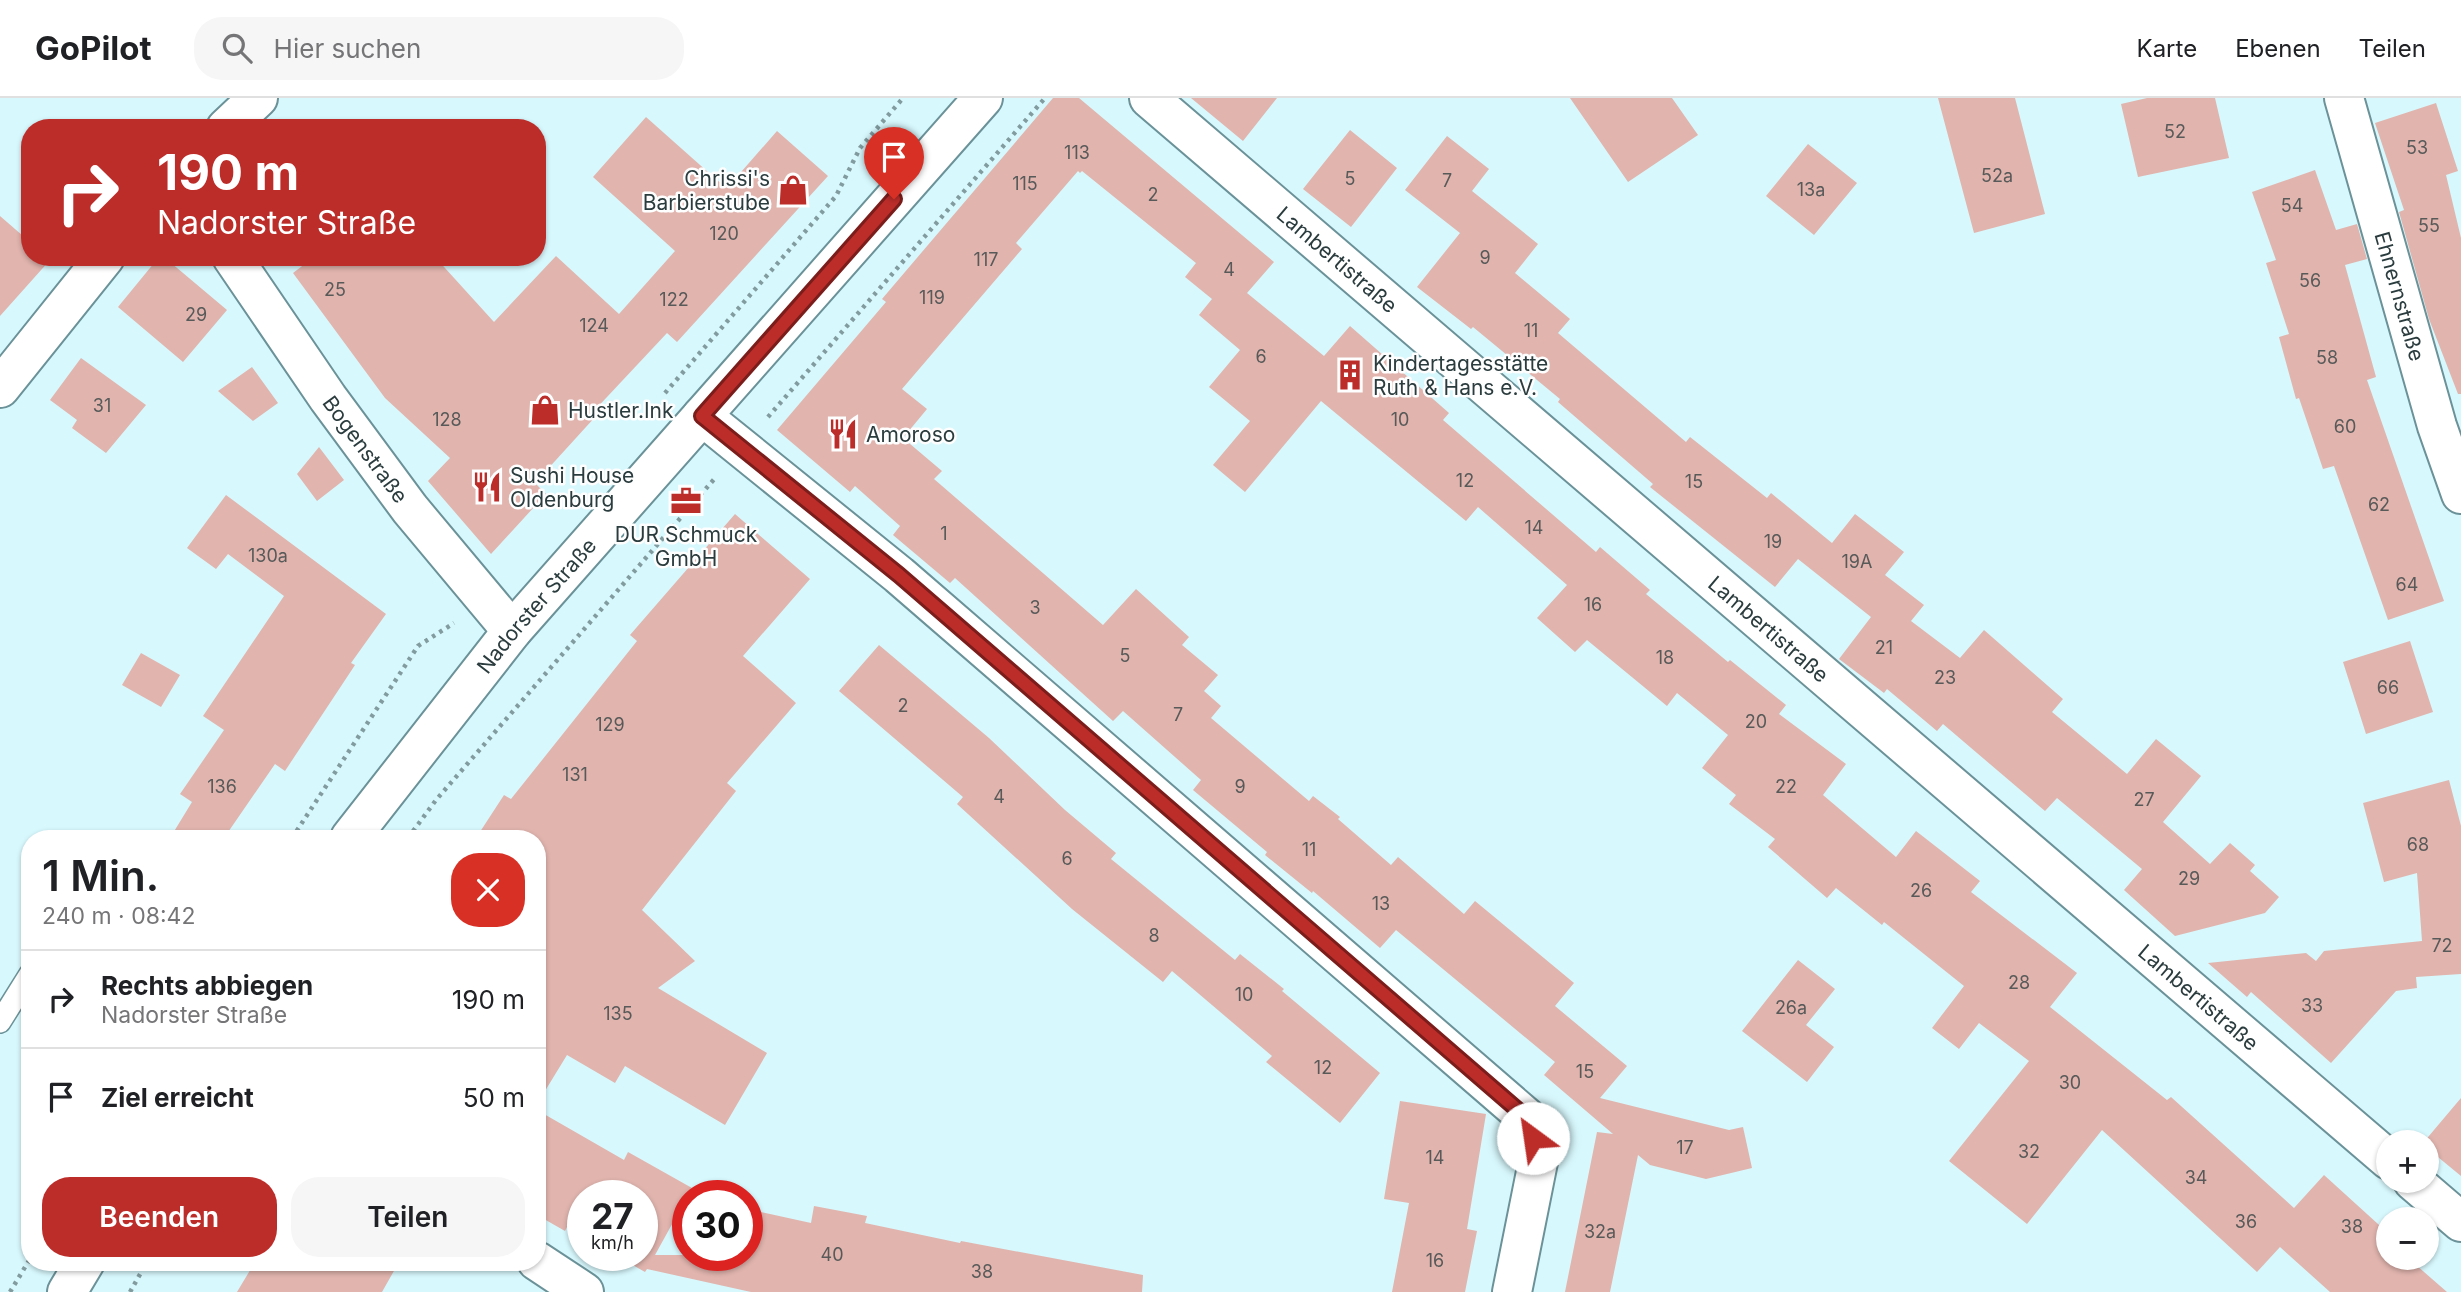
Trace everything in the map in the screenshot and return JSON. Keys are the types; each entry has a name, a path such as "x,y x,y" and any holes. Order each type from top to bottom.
{"street":[{"path":"236,119 258,98"},
{"name":"Nadorster Straße","path":"356,830 512,631 984,98"},
{"name":"Lambertistraße","path":"1149,98 2376,1149"},
{"name":"Ehnernstraße","path":"2344,98 2437,426 2461,494"},
{"path":"0,388 98,266"},
{"name":"Bogenstraße","path":"238,266 328,398 402,498 512,631"},
{"path":"702,416 899,575 1527,1118 1539,1157 1512,1292"},
{"path":"2427,1193 2461,1222"},
{"path":"546,1267 584,1292"},
{"path":"67,1292 80,1271"}],"lane":[{"path":"0,1022 21,988"}],"path":[{"path":"660,399 835,196 860,148 903,98"},
{"path":"297,830 418,646 487,602"},
{"path":"10,1292 23,1271"},
{"path":"130,1292 142,1271"}],"building":[{"path":"1053,98 1079,98 1274,262 1247,293 1324,356 1350,326 1449,413 1443,420 1596,552 1600,547 1650,590 1646,594 1728,662 1730,660 1786,705 1779,714 1846,764 1823,795 1896,857 1916,831 1980,881 1971,892 2077,973 2050,1007 2167,1100 2171,1097 2294,1208 2324,1175 2376,1222 2376,1270 2422,1270 2447,1292 2330,1292 2280,1247 2257,1272 2102,1130 2027,1224 1949,1161 2029,1061 1979,1023 1959,1049 1932,1028 1964,986 1884,922 1882,925 1836,888 1827,898 1768,847 1775,839 1729,804 1736,795 1702,768 1728,735 1677,693 1667,706 1587,640 1575,652 1537,618 1567,585 1478,507 1466,521 1321,401 1245,492 1213,465 1250,421 1209,387 1240,350 1199,315 1212,299 1185,277 1196,263 1082,171 1078,171 1016,243 1022,249 902,389 927,409 903,438 942,471 934,479 1103,625 1136,589 1189,637 1182,645 1218,675 1204,691 1221,706 1211,718 1309,801 1313,796 1340,817 1338,819 1391,865 1398,857 1464,914 1475,901 1574,983 1555,1006 1627,1066 1600,1098 1729,1130 1743,1127 1752,1168 1706,1179 1650,1165 1638,1155 1610,1292 1565,1292 1597,1132 1613,1134 1544,1075 1555,1062 1396,930 1380,948 1313,891 1312,893 1265,855 1267,852 1193,790 1201,780 1123,711 1113,721 955,578 950,583 893,535 900,526 855,486 850,492 777,430 886,302 882,299"},
{"path":"1191,98 1277,98 1243,141"},
{"path":"1570,98 1672,98 1698,135 1628,182"},
{"path":"1938,98 2015,98 2045,214 1974,233"},
{"path":"2147,98 2215,98 2229,158 2138,177 2121,104"},
{"path":"2436,103 2458,171 2446,175 2461,238 2461,394 2458,394 2429,319 2399,212 2404,210 2375,123"},
{"path":"646,117 728,187 777,131 828,176 677,342 667,333 592,413 596,416 535,483 546,494 491,554 428,481 450,458 385,398 293,273 302,266 443,266 494,322 556,256 619,314 675,251 593,177"},
{"path":"1350,130 1397,168 1351,227 1303,189"},
{"path":"1447,136 1489,169 1472,191 1538,244 1515,273 1570,319 1558,333 1686,442 1690,437 1767,498 1771,493 1832,543 1855,514 1904,552 1885,575 1924,605 1911,621 1960,658 1984,630 2063,699 2052,712 2127,774 2156,739 2201,776 2163,822 2210,864 2230,843 2255,865 2250,871 2279,897 2265,913 2175,936 2124,890 2142,869 2057,798 2045,811 1943,724 1937,731 1887,689 1884,693 1839,659 1871,617 1798,559 1775,587 1650,487 1653,484 1558,402 1560,399 1473,327 1471,329 1417,287 1460,233 1405,190"},
{"path":"1808,144 1857,183 1814,235 1766,196"},
{"path":"2315,170 2336,230 2357,224 2367,259 2345,265 2376,377 2367,380 2444,601 2388,620 2334,466 2323,469 2299,398 2296,399 2279,337 2289,334 2266,263 2276,260 2252,192"},
{"path":"0,216 21,234 21,266 45,266 0,316"},
{"path":"152,266 175,266 227,310 183,362 118,307"},
{"path":"81,358 146,405 106,453 72,428 77,420 50,400"},
{"path":"252,367 278,403 253,421 218,391"},
{"path":"319,447 344,480 317,501 297,474"},
{"path":"226,495 386,614 351,663 355,665 285,771 275,764 230,830 175,830 192,802 180,794 224,730 203,716 284,596 228,554 216,569 187,548"},
{"path":"735,514 810,579 743,656 796,703 727,783 736,791 642,910 695,961 658,988 767,1053 725,1125 625,1066 615,1083 567,1055 546,1089 546,830 481,830 504,795 511,799 637,641 630,635"},
{"path":"2410,641 2433,712 2366,734 2343,662"},
{"path":"879,645 989,738 1065,810 1116,853 1111,859 1235,960 1240,954 1284,989 1282,991 1380,1073 1340,1123 1266,1062 1272,1056 1172,971 1163,982 1072,909 957,804 963,797 839,691"},
{"path":"141,653 180,675 161,707 122,685"},
{"path":"2449,780 2461,826 2461,974 2416,977 2417,988 2396,991 2331,1063 2251,992 2247,997 2208,963 2306,953 2316,961 2324,951 2422,941 2417,873 2384,882 2363,803"},
{"path":"1798,960 1835,989 1806,1025 1834,1047 1807,1082 1742,1031"},
{"path":"2461,1098 2461,1176 2439,1158 2439,1130 2434,1130"},
{"path":"1400,1101 1486,1114 1467,1229 1477,1231 1465,1292 1392,1292 1409,1203 1384,1199"},
{"path":"546,1115 624,1160 628,1152 678,1180 672,1180 672,1224 658,1250 658,1180 567,1180 565,1231 546,1220"},
{"path":"814,1206 867,1216 865,1223 960,1243 961,1241 1143,1275 1142,1292 751,1292 656,1271 658,1255 672,1255 672,1271 763,1271 763,1212 811,1223"},
{"path":"250,1271 394,1271 382,1292 237,1292"}],"place":[{"name":"Chrissi's Barbierstube","path":"793,190"},
{"name":"Kindertagesstätte Ruth & Hans e.V.","path":"1350,375"},
{"name":"Hustler.Ink","path":"545,410"},
{"name":"Amoroso","path":"843,434"},
{"name":"Sushi House Oldenburg","path":"487,487"},
{"name":"DUR Schmuck GmbH","path":"686,501"}],"route":[{"path":"894,199 702,416 899,575 1527,1118 1533,1138"}]}
